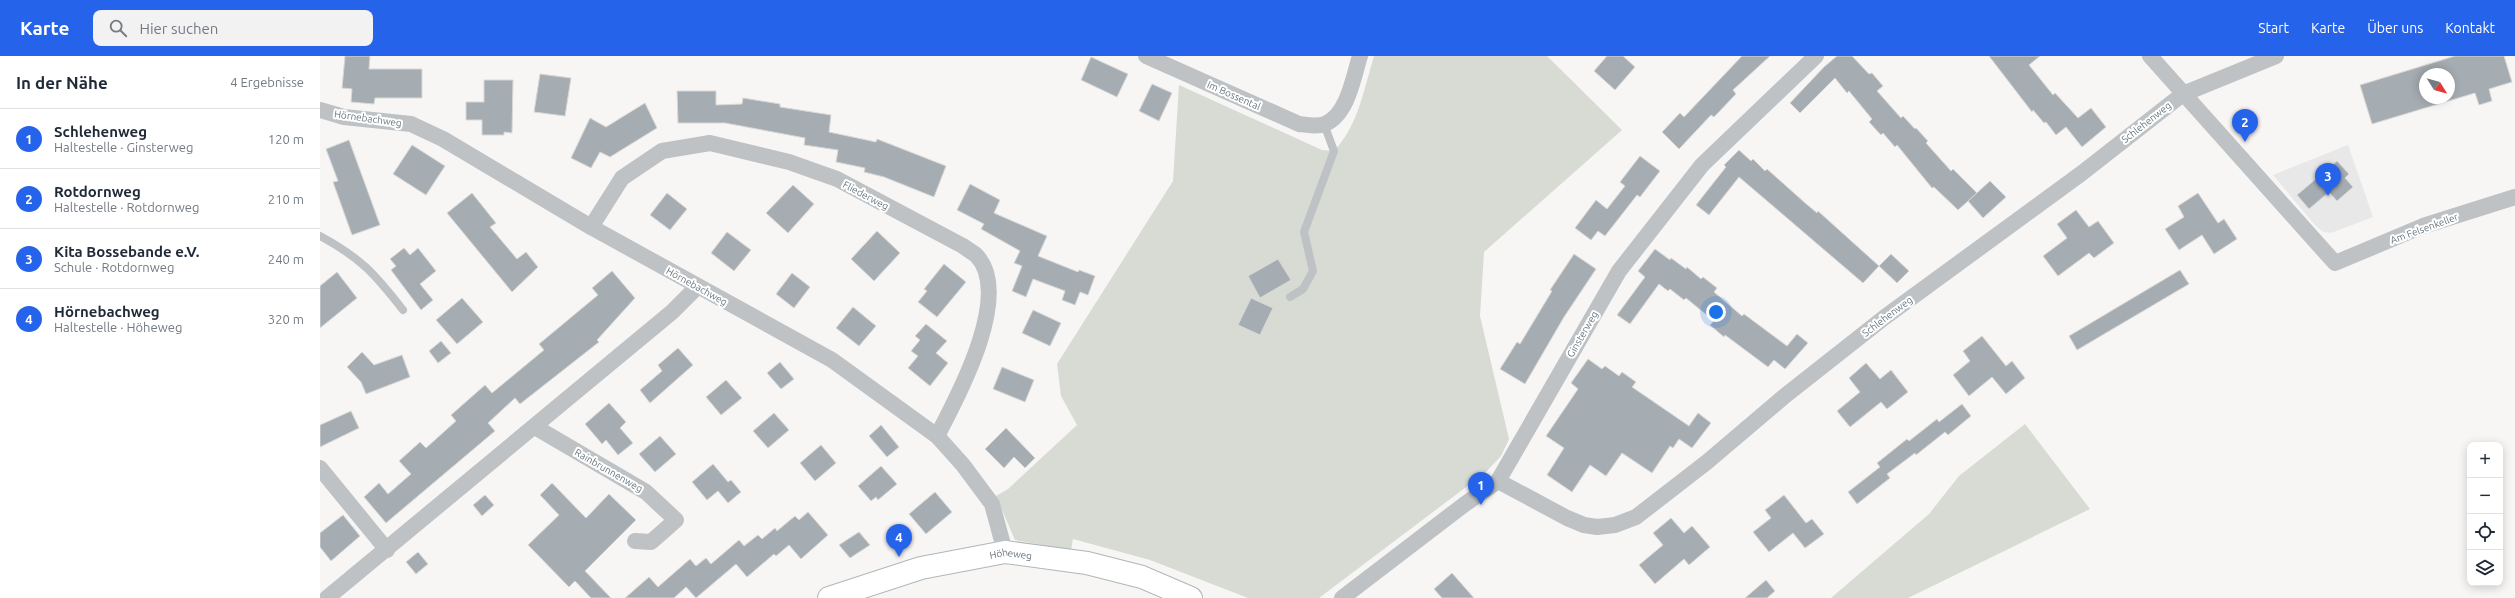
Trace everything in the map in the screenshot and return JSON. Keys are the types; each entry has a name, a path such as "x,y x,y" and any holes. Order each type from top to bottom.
{"street":[{"name":"Im Bossental","path":"1146,56 1300,124 1324,124"},
{"path":"1324,124 1337,114 1345,103 1360,56"},
{"name":"Ginsterweg","path":"1342,598 1465,504 1498,482 1619,271 1702,165 1816,56"},
{"path":"2150,56 2183,94"},
{"name":"Schlehenweg","path":"1498,482 1567,518 1584,525 1598,527 1615,525 1636,517 1707,462 1786,395 1885,317 2082,173 2183,94 2276,56"},
{"name":"Am Felsenkeller","path":"2183,94 2335,263 2423,226 2515,197"},
{"name":"Hörnebachweg","path":"320,110 344,117 411,124 442,139 591,227 697,287 832,360 937,436 964,466 992,504 1005,552"},
{"name":"Fliederweg","path":"591,227 622,178 662,151 710,144 789,162 837,179 963,246 976,256 983,267 989,292 985,325 973,361 937,436"},
{"path":"327,598 387,550 672,312 697,287"},
{"name":"Rainbrunnenweg","path":"535,427 646,492 676,520 652,542 634,541"},
{"path":"322,475 387,550"},
{"name":"Höheweg","path":"829,598 920,568 1005,552 1087,563 1142,577 1191,598"}],"lane":[{"path":"1290,297 1303,289 1313,271 1304,232 1334,151 1324,124"},
{"path":"320,236 349,252 375,275 403,310"}],"shaded area":[{"path":"1374,56 1547,56 1622,130 1484,252 1480,316 1509,439 1501,456 1486,472 1319,598 1248,598 1150,560 1073,539 1071,550 1015,540 996,496 1008,489 1077,425 1061,396 1057,364 1173,181 1179,85 1322,150 1334,151 1342,141 1355,119"},
{"path":"2348,145 2373,217 2331,233 2323,232 2315,225 2273,175"},
{"path":"2025,424 2090,509 1908,598 1831,598 1929,514 1959,476"}],"building":[{"path":"345,56 370,56 369,69 422,69 422,98 375,98 374,104 351,102 352,89 342,88"},
{"path":"1607,56 1623,56 1635,67 1615,90 1594,71"},
{"path":"1742,56 1770,56 1733,90 1736,94 1714,117 1711,115 1679,149 1662,132 1680,113 1684,117"},
{"path":"1837,56 1852,56 1869,74 1872,73 1883,86 1877,91 1901,118 1903,116 1915,129 1916,128 1928,141 1926,143 1951,171 1953,169 1977,193 1958,210 1934,187 1932,188 1897,145 1895,147 1883,133 1881,135 1869,122 1872,119 1849,91 1847,93 1835,78 1800,113 1790,103 1824,67"},
{"path":"1989,56 2040,56 2029,65 2053,95 2055,93 2078,118 2091,108 2106,127 2082,147 2066,127 2056,135 2046,122 2044,123 2033,110 2032,112"},
{"path":"2455,56 2504,56 2512,82 2489,89 2492,101 2479,105 2475,93 2455,99 2455,68 2419,68 2419,104 2438,104 2372,124 2360,85"},
{"path":"1091,57 1128,74 1117,97 1081,80"},
{"path":"540,74 571,78 565,116 534,112"},
{"path":"484,80 513,80 512,133 504,132 504,135 482,135 482,120 466,120 466,102 484,102"},
{"path":"1152,84 1172,93 1159,121 1139,111"},
{"path":"677,91 716,91 716,105 742,104 743,98 780,104 780,107 831,115 829,132 876,142 877,139 946,166 934,197 884,177 864,172 865,168 836,162 838,150 804,145 805,138 725,123 678,123"},
{"path":"645,103 657,128 610,157 600,152 591,168 571,158 590,118 606,127"},
{"path":"349,140 380,225 352,235 333,182 338,181 326,149"},
{"path":"412,145 445,166 426,195 393,174"},
{"path":"1739,150 1751,161 1753,159 1765,171 1767,169 1817,213 1818,211 1879,266 1863,283 1739,177 1709,215 1696,205 1726,167 1724,165"},
{"path":"1640,156 1660,171 1640,197 1637,195 1605,236 1598,231 1591,240 1575,228 1596,200 1607,209 1625,186 1620,182"},
{"path":"2337,161 2349,174 2345,178 2353,187 2337,201 2329,192 2309,209 2297,195"},
{"path":"1990,181 2006,197 1983,218 1968,201"},
{"path":"970,184 1000,200 994,213 1047,236 1038,256 1078,272 1079,270 1095,276 1088,295 1080,292 1075,305 1062,300 1065,291 1033,279 1026,297 1012,291 1022,266 1014,263 1020,251 981,229 984,224 957,210"},
{"path":"793,185 814,204 788,233 766,213"},
{"path":"472,193 496,223 490,227 517,259 526,252 538,267 512,292 447,213"},
{"path":"667,193 687,209 670,230 650,215"},
{"path":"2198,193 2218,223 2224,219 2237,239 2214,254 2202,235 2179,250 2165,229 2184,217 2178,206"},
{"path":"2076,210 2089,227 2098,221 2114,243 2094,258 2089,253 2058,276 2043,256 2067,238 2057,224"},
{"path":"877,231 900,253 874,281 851,259"},
{"path":"727,232 751,250 734,271 711,253"},
{"path":"404,248 410,255 418,248 436,271 420,284 433,300 421,310 391,270 396,266 390,259"},
{"path":"1655,249 1686,269 1687,267 1701,279 1703,277 1717,288 1714,292 1742,316 1744,314 1787,346 1797,334 1808,343 1785,369 1774,360 1768,367 1725,335 1724,337 1710,325 1714,321 1686,298 1684,300 1670,289 1668,291 1659,284 1630,324 1617,315 1645,277 1638,271"},
{"path":"1574,254 1596,269 1564,317 1525,384 1500,369 1517,342 1520,344 1552,291 1550,290"},
{"path":"1891,254 1909,271 1897,283 1879,266"},
{"path":"1278,259 1291,280 1260,298 1248,276"},
{"path":"944,264 966,282 937,317 918,302 927,291 924,289"},
{"path":"2180,270 2189,284 2077,350 2069,336"},
{"path":"612,271 635,298 597,340 599,342 520,404 515,398 488,423 495,431 386,523 364,497 379,483 388,494 411,474 399,461 420,442 426,448 456,421 451,415 485,385 492,393 544,350 539,344 598,295 592,288"},
{"path":"337,272 357,298 320,328 320,286"},
{"path":"792,273 810,287 794,308 776,294"},
{"path":"462,298 483,322 457,344 436,320"},
{"path":"1251,298 1273,308 1260,335 1238,325"},
{"path":"853,307 876,326 859,346 836,328"},
{"path":"1033,310 1061,323 1050,346 1022,333"},
{"path":"926,324 947,341 936,353 948,363 930,386 908,368 918,356 911,351 920,340 915,336"},
{"path":"1982,336 2006,366 2012,361 2025,378 2006,394 1992,377 1969,396 1953,375 1970,361 1963,351"},
{"path":"441,341 451,353 438,363 429,351"},
{"path":"678,348 693,365 650,403 640,390 662,371 658,365"},
{"path":"362,352 374,365 402,355 410,377 366,394 361,382 347,367"},
{"path":"1588,359 1602,369 1605,366 1619,376 1622,372 1636,382 1632,387 1689,426 1698,413 1711,423 1692,448 1679,439 1673,448 1670,446 1652,473 1622,453 1606,476 1590,465 1572,492 1547,475 1564,448 1546,436 1578,389 1571,383"},
{"path":"780,362 794,379 781,389 767,373"},
{"path":"1866,363 1880,379 1891,370 1908,392 1887,409 1881,402 1850,427 1837,411 1860,392 1849,378"},
{"path":"1002,367 1034,380 1025,402 993,389"},
{"path":"726,380 742,398 721,415 706,397"},
{"path":"609,403 626,422 620,428 633,443 618,455 606,440 602,444 585,424"},
{"path":"1962,404 1971,416 1948,435 1945,432 1916,455 1915,453 1887,474 1890,478 1857,504 1848,492 1880,467 1877,463 1907,439 1909,441 1937,419 1939,422"},
{"path":"351,411 359,428 320,447 320,425"},
{"path":"774,413 789,430 768,448 753,431"},
{"path":"881,425 899,447 887,457 869,436"},
{"path":"1006,428 1035,458 1025,468 1014,457 1004,468 985,449"},
{"path":"660,436 676,454 655,472 639,454"},
{"path":"821,445 836,463 815,481 800,463"},
{"path":"713,464 728,482 731,480 741,492 728,503 718,491 707,500 692,482"},
{"path":"881,466 897,484 878,500 876,497 871,501 858,486"},
{"path":"552,483 586,518 609,494 636,520 585,571 611,598 591,598 575,581 569,587 528,545 559,515 540,495"},
{"path":"935,492 952,512 926,534 909,514"},
{"path":"485,495 494,505 482,516 473,505"},
{"path":"1784,495 1806,523 1812,519 1824,534 1805,548 1793,533 1769,552 1753,532 1771,518 1765,510"},
{"path":"808,512 828,535 801,559 789,545 776,556 774,554 747,577 736,564 696,598 686,587 674,598 625,598 649,577 658,587 690,559 696,566 706,558 711,564 739,540 744,546 758,535 762,539 775,528 777,531 795,516 799,520"},
{"path":"343,515 360,536 331,561 320,547 320,533"},
{"path":"1671,518 1684,533 1692,526 1710,547 1689,565 1684,559 1655,584 1639,565 1663,545 1653,533"},
{"path":"859,532 870,545 850,558 839,545"},
{"path":"418,552 428,564 416,574 406,562"},
{"path":"1452,573 1474,598 1442,598 1434,589"},
{"path":"1766,580 1775,591 1767,598 1745,598"}],"place":[{"name":"Rotdornweg","path":"2245,142"},
{"name":"Kita Bossebande e.V.","path":"2328,196"},
{"name":"Schlehenweg","path":"1481,505"},
{"name":"Hörnebachweg","path":"899,557"}]}
